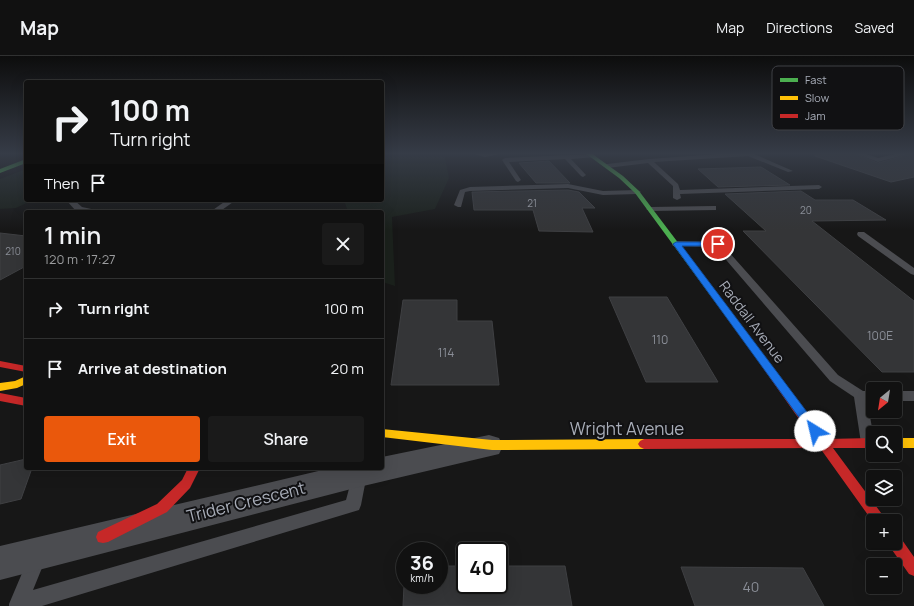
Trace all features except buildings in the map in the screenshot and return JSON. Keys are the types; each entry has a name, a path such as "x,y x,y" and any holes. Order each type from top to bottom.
{"street":[{"name":"Raddall Avenue","path":"622,179 637,192 650,209 875,514"},
{"path":"0,364 24,369"},
{"path":"0,387 17,384 24,381"},
{"path":"0,397 24,402"},
{"name":"Wright Avenue","path":"384,433 492,445 866,443"},
{"path":"902,443 914,443"},
{"name":"Trider Crescent","path":"384,469 492,445"},
{"path":"103,538 162,508 186,484 193,470"},
{"name":"Trider Crescent","path":"0,563 377,470"},
{"path":"901,550 914,568"}],"lane":[{"path":"669,179 676,185 678,208"},
{"path":"458,204 462,191 470,188 568,186 603,193 637,192"},
{"path":"677,192 819,187"},
{"path":"72,202 79,209 84,210"},
{"path":"217,210 229,202"},
{"path":"650,209 713,208"},
{"path":"861,234 914,272"},
{"path":"676,244 718,244 834,378 866,396"},
{"path":"902,396 914,396"},
{"path":"38,554 18,604 353,505 359,474"}],"shaded area":[{"path":"0,179 24,179 24,202 29,202 16,208 0,209"},
{"path":"384,179 449,179 435,209 392,217 395,286 384,283 384,210 347,210 345,202 384,202"}],"traffic: fast":[{"path":"623,179 637,192 766,365"}],"traffic: slow":[{"path":"0,387 17,384 24,381"},
{"path":"384,433 492,445 644,444"},
{"path":"902,443 914,443"}],"traffic: jam":[{"path":"0,364 24,369"},
{"path":"766,365 875,514"},
{"path":"0,397 24,402"},
{"path":"644,444 866,443"},
{"path":"103,537 162,508 186,484 193,470"},
{"path":"901,550 914,569"}],"route":[{"path":"718,244 676,244 815,431"}]}
